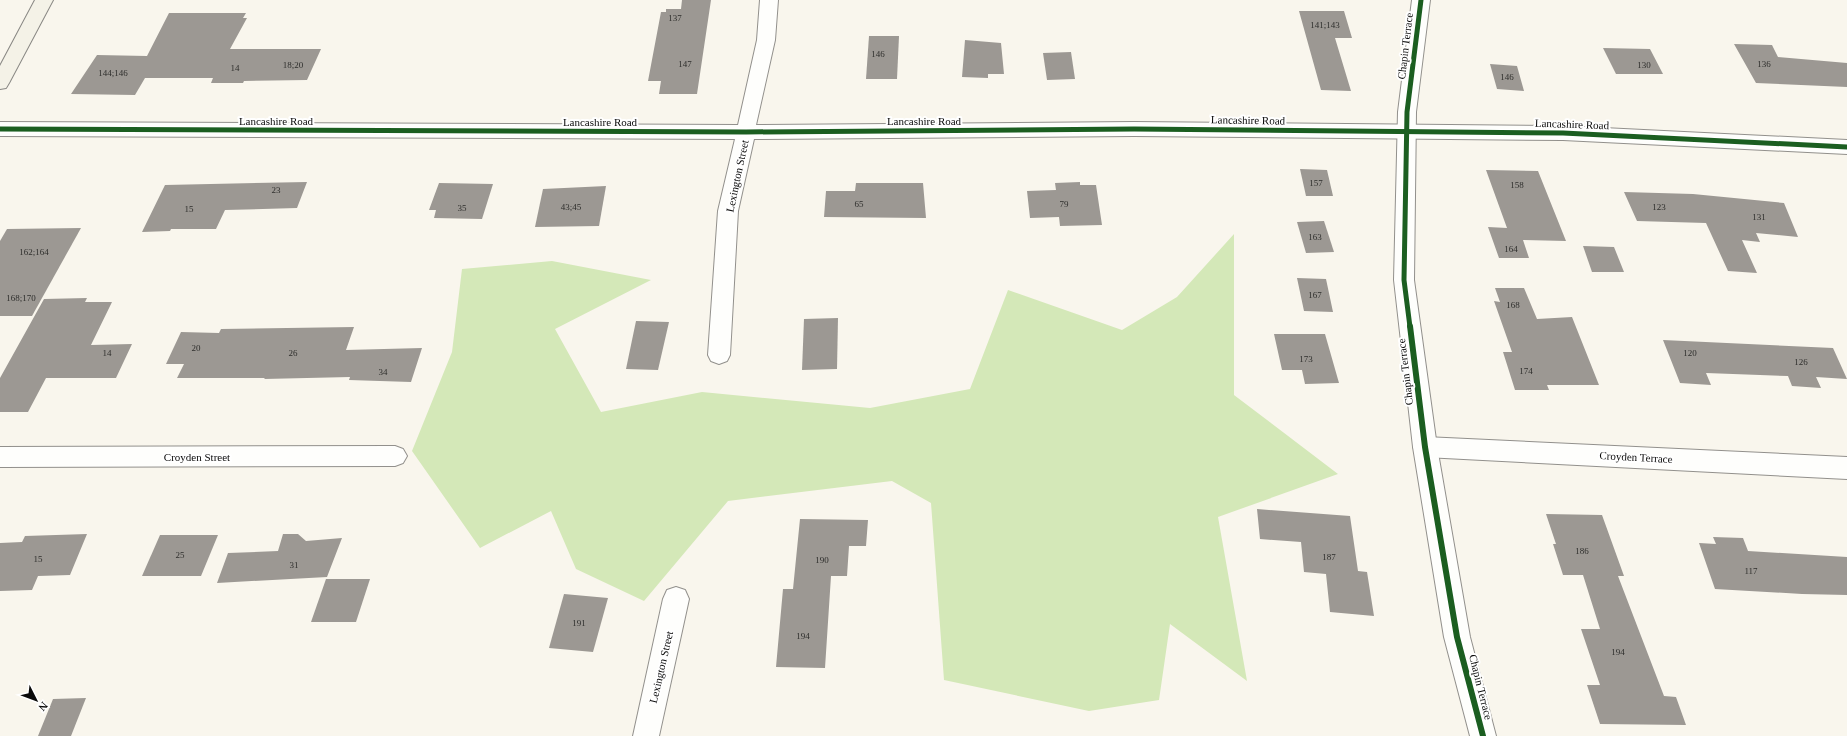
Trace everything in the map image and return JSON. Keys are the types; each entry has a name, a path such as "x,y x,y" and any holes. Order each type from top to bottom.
{"main road":[{"path":"1,78 44,0"}],"street":[{"name":"Lexington Street","path":"719,355 728,211 766,40 769,0"},
{"name":"Chapin Terrace","path":"1421,0 1407,112 1404,280 1425,447 1457,637 1483,736"},
{"name":"Lancashire Road","path":"0,129 746,132 1134,129 1563,133 1847,147"},
{"name":"Croyden Terrace","path":"1425,447 1847,468"},
{"name":"Croyden Street","path":"0,457 395,456"},
{"name":"Lexington Street","path":"646,736 676,599"}],"green space":[{"path":"1234,234 1234,395 1338,474 1218,517 1247,681 1170,624 1159,700 1089,711 944,680 931,503 892,481 728,501 644,601 576,569 551,511 480,548 412,451 452,352 462,269 552,261 651,280 555,329 601,412 702,392 870,408 970,389 1008,290 1122,330 1177,297"}],"building":[{"path":"682,0 711,0 697,94 659,94 661,81 648,81 661,12 666,12 666,9 681,9"},
{"path":"1299,11 1344,11 1352,38 1335,38 1351,91 1321,90"},
{"path":"169,13 246,13 243,18 247,18 230,49 321,49 307,80 211,83 213,78 145,78 135,95 71,94 97,55 147,56"},
{"path":"869,36 899,36 897,79 866,79"},
{"path":"965,40 1001,43 1004,74 988,74 988,78 962,77"},
{"path":"1734,44 1772,45 1778,57 1847,63 1847,87 1756,83"},
{"path":"1603,48 1650,49 1663,74 1616,74"},
{"path":"1071,52 1075,79 1047,80 1043,53"},
{"path":"1490,64 1517,66 1524,91 1497,89"},
{"path":"1300,169 1327,170 1333,196 1306,196"},
{"path":"1486,170 1538,171 1566,241 1523,240 1529,258 1499,258 1488,227 1507,228"},
{"path":"307,182 297,208 225,210 216,229 171,229 170,231 142,232 165,185"},
{"path":"1080,182 1080,185 1096,185 1102,225 1060,226 1059,217 1030,218 1027,191 1056,190 1055,183"},
{"path":"439,183 493,184 482,219 434,218 436,210 429,210"},
{"path":"856,183 923,183 926,218 824,217 826,191 855,191"},
{"path":"606,186 599,226 535,227 543,189"},
{"path":"1624,192 1693,194 1784,203 1798,237 1756,233 1760,242 1742,240 1757,273 1728,271 1706,223 1637,221"},
{"path":"1324,221 1334,252 1306,253 1297,222"},
{"path":"81,228 32,316 0,316 0,241 7,229"},
{"path":"1583,246 1614,247 1624,272 1592,272"},
{"path":"1297,278 1326,279 1333,312 1304,311"},
{"path":"1495,288 1524,288 1537,319 1572,317 1599,385 1547,385 1549,390 1515,390 1503,352 1512,352 1494,301 1500,302"},
{"path":"87,298 85,302 112,302 91,345 132,344 116,378 46,378 28,412 0,412 0,378 44,299"},
{"path":"838,318 837,369 802,370 804,319"},
{"path":"636,321 669,322 658,370 626,369"},
{"path":"354,327 346,350 422,348 411,382 349,380 350,377 264,379 265,378 177,378 184,364 166,364 181,332 219,333 221,329"},
{"path":"1274,334 1325,334 1339,383 1305,384 1302,370 1282,370"},
{"path":"1663,340 1833,348 1847,379 1816,377 1821,388 1792,386 1788,376 1706,373 1711,385 1680,383"},
{"path":"1257,509 1350,516 1358,571 1367,572 1374,616 1330,612 1326,574 1304,572 1301,542 1260,539"},
{"path":"1546,514 1602,515 1624,576 1618,576 1664,696 1676,697 1686,725 1600,724 1587,685 1600,685 1581,629 1600,629 1583,575 1563,575 1553,544 1556,544"},
{"path":"800,519 868,520 866,546 849,546 847,576 831,576 825,668 776,667 783,589 793,589"},
{"path":"87,534 70,575 38,576 32,590 0,591 0,543 22,542 25,536"},
{"path":"283,534 298,534 306,541 342,538 327,577 217,583 228,553 278,551"},
{"path":"160,535 218,535 201,576 142,576"},
{"path":"1713,537 1743,538 1748,551 1847,557 1847,595 1715,589 1699,543 1716,544"},
{"path":"326,579 370,579 356,622 311,622"},
{"path":"564,594 608,598 593,652 549,648"},
{"path":"86,698 71,736 38,736 53,699"}],"cycle path":[{"path":"1421,0 1407,112 1404,280 1425,447 1457,637 1483,736"},
{"path":"0,129 746,132 1134,129 1563,133 1847,147"}]}
